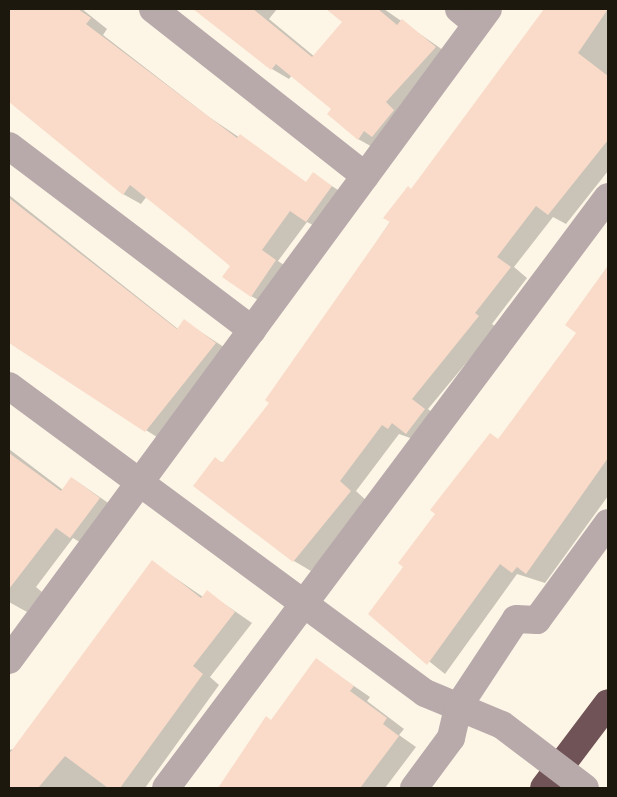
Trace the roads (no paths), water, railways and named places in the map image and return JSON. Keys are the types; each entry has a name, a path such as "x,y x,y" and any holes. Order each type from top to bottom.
{"highway":[{"path":"544,788 608,703"}],"street":[{"path":"153,9 365,176"},
{"path":"11,651 140,482 365,176 475,14"},
{"path":"9,146 252,330"},
{"path":"166,788 608,196"},
{"path":"9,386 424,693 502,725 586,788"},
{"path":"414,788 451,738 458,707 516,619 536,620 608,523"}]}
